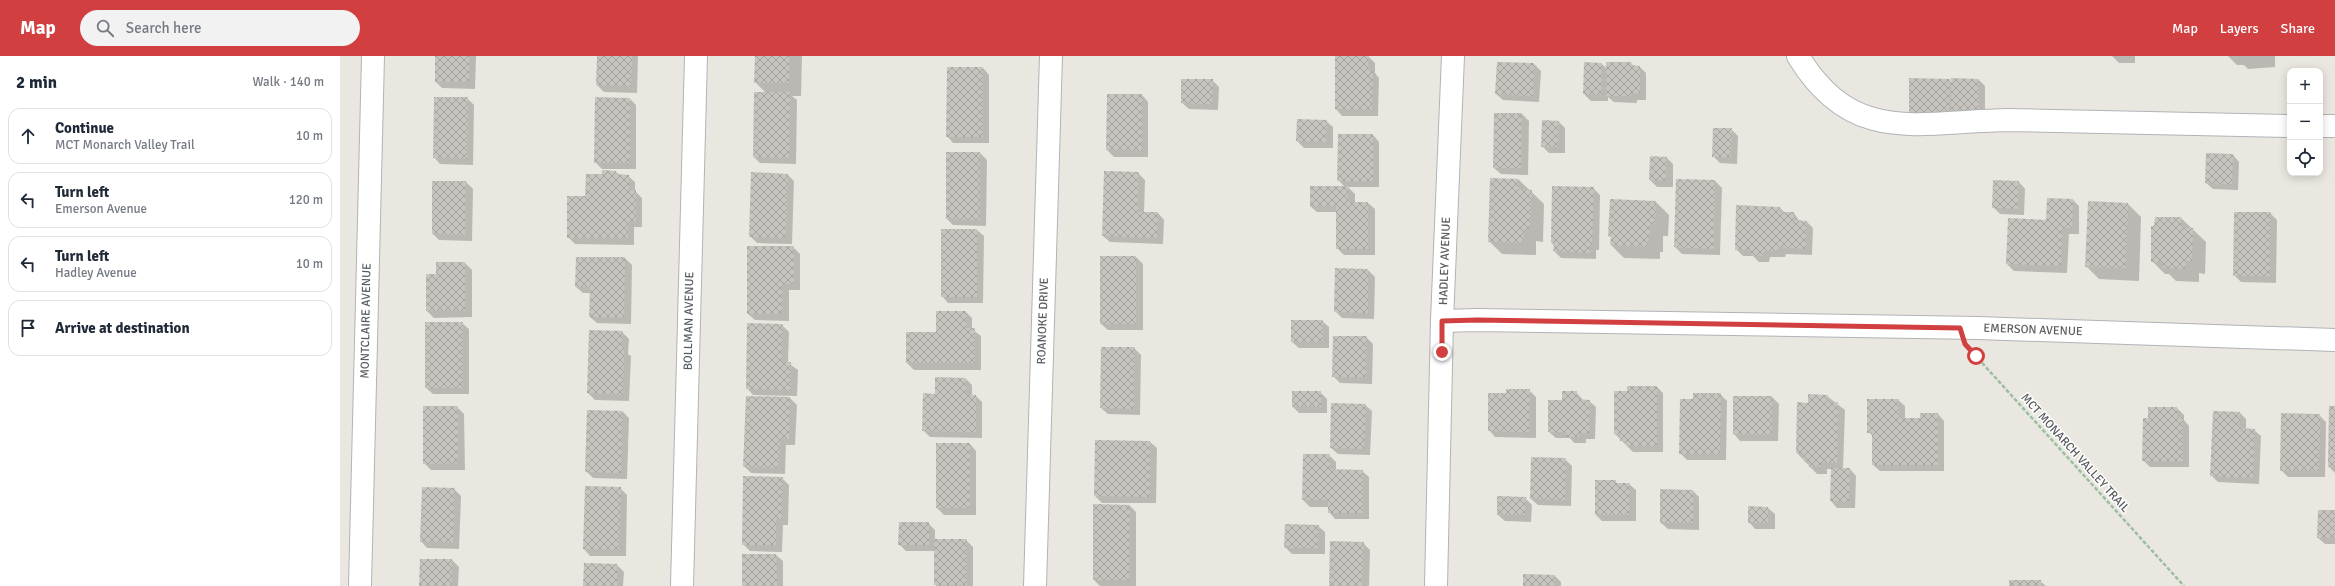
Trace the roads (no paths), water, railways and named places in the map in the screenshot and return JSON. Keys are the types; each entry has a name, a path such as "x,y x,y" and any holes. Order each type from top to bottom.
{"street":[{"name":"MONTCLAIRE AVENUE","path":"360,586 373,56"},
{"name":"BOLLMAN AVENUE","path":"682,586 696,56"},
{"name":"ROANOKE DRIVE","path":"1035,586 1051,56"},
{"name":"HADLEY AVENUE","path":"1436,586 1442,321 1453,56"},
{"path":"1798,56 1824,92 1850,110 1871,120 1923,124 1969,120 2009,120 2287,126"},
{"path":"2323,126 2335,126"},
{"name":"EMERSON AVENUE","path":"1442,321 1477,320 1960,328 2335,340"}]}
